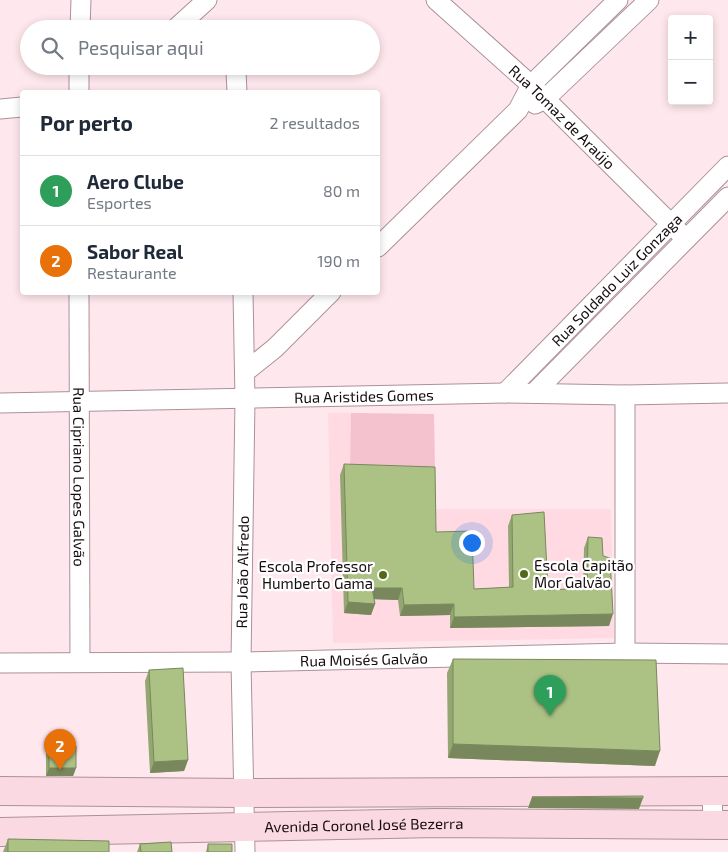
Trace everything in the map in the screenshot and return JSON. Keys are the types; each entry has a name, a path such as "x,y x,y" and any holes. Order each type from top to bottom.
{"street":[{"path":"80,20 81,0"},
{"path":"185,20 207,0"},
{"name":"Rua Tomaz de Araújo","path":"436,0 531,85 686,239"},
{"path":"380,245 518,110 531,85 618,0"},
{"path":"518,110 545,99 649,0"},
{"path":"79,75 79,90"},
{"path":"236,75 237,90"},
{"path":"0,109 20,108"},
{"name":"Rua Soldado Luiz Gonzaga","path":"505,394 728,166"},
{"name":"Rua Soldado Luiz Gonzaga","path":"534,394 728,197"},
{"name":"Rua Cipriano Lopes Galvão","path":"79,295 80,662"},
{"name":"Rua João Alfredo","path":"243,295 245,400 241,662 245,839"},
{"path":"245,372 275,348 328,295"},
{"path":"594,301 609,317"},
{"name":"Rua Aristides Gomes","path":"0,403 728,392"},
{"path":"625,395 626,654"},
{"name":"Rua Moisés Galvão","path":"0,663 241,662 626,654 728,654"},
{"path":"0,790 245,793 720,791 721,825"},
{"path":"510,792 511,825"},
{"path":"642,792 643,824"},
{"path":"325,793 327,825"},
{"path":"402,793 404,824"},
{"path":"435,793 437,823"},
{"name":"Avenida Coronel José Bezerra","path":"0,832 245,839 327,825 437,823 721,825"}],"shaded area":[{"path":"328,413 434,414 436,509 611,509 614,638 333,643"},
{"path":"351,413 434,414 435,474 350,470"}],"building":[{"path":"344,464 435,467 436,532 472,531 474,589 513,587 512,515 544,512 548,590 587,588 588,537 602,538 603,556 610,558 613,614 454,617 454,604 404,605 402,588 372,588 375,604 348,602"},
{"path":"453,659 656,660 660,751 453,744"},
{"path":"183,668 188,760 154,762 149,670"},
{"path":"49,746 76,746 76,768 49,768"},
{"path":"643,796 643,798 532,797"},
{"path":"8,839 109,841 109,852 8,852"},
{"path":"171,842 172,852 141,852 140,844"},
{"path":"208,844 232,844 232,852 208,852"}],"place":[{"name":"Escola Capitão Mor Galvão","path":"524,574"},
{"name":"Escola Professor Humberto Gama","path":"383,575"},
{"name":"Aero Clube","path":"550,716"},
{"name":"Sabor Real","path":"60,770"}]}
